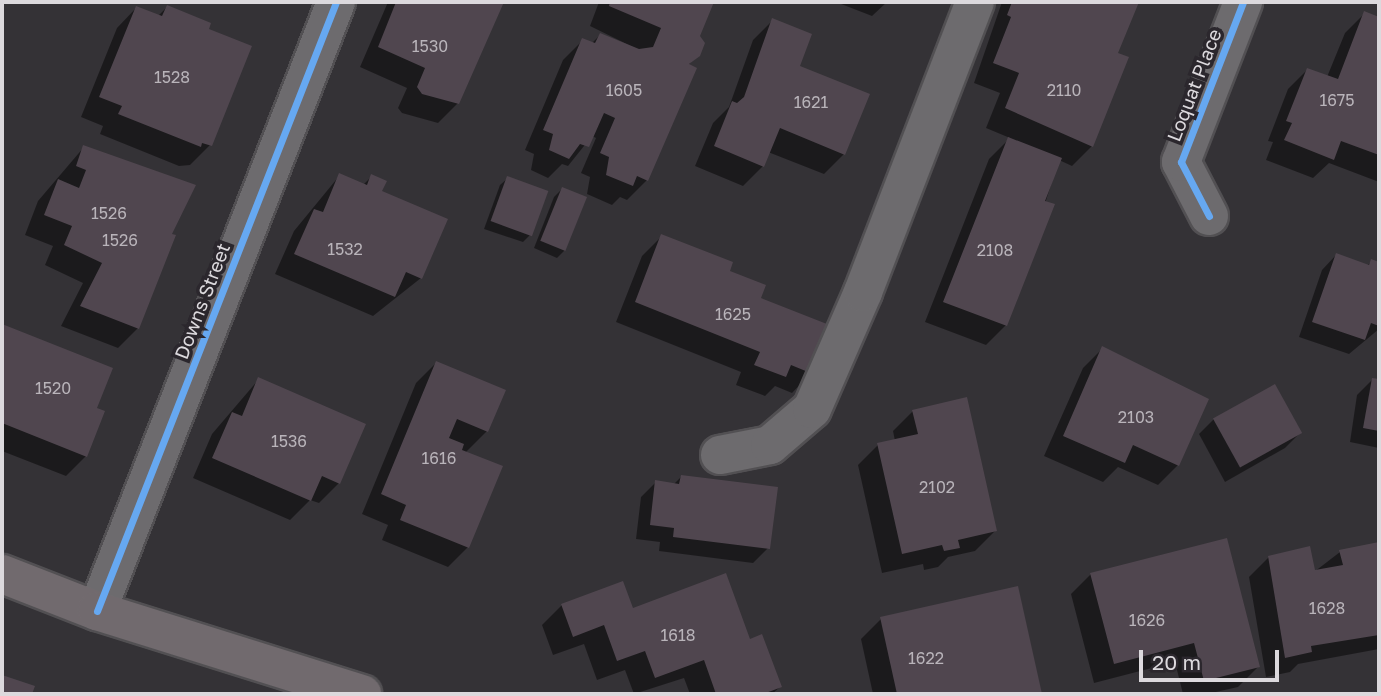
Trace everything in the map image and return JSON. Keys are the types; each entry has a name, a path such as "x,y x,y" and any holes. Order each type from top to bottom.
{"main road":[{"path":"2,574 97,611 345,692"}],"street":[{"name":"Downs Street","path":"97,611 336,2"},
{"path":"720,455 770,444 812,409 868,279 975,2"},
{"name":"Loquat Place","path":"1209,216 1181,162 1243,2"}],"building":[{"path":"396,2 504,2 459,104 422,94 417,87 425,68 378,47"},
{"path":"610,2 714,2 700,36 705,43 700,56 689,64 697,68 648,181 637,176 633,186 606,175 609,157 600,153 615,118 604,113 589,147 580,144 569,159 549,150 553,134 543,130 582,38 595,43 600,33 639,49 653,47 661,28 609,6"},
{"path":"1012,2 1139,2 1118,53 1129,57 1093,147 1005,108 1019,73 993,63 1011,17 1007,15"},
{"path":"167,5 211,23 209,29 252,46 212,146 202,143 201,147 118,114 122,106 99,97 136,6 162,16"},
{"path":"1364,11 1379,17 1379,155 1341,141 1334,160 1284,140 1292,123 1286,121 1307,68 1338,79"},
{"path":"772,18 812,34 800,66 870,94 845,155 780,128 764,167 714,146 732,101 737,103 744,97"},
{"path":"1008,137 1062,158 1045,201 1055,204 1007,326 943,302"},
{"path":"83,145 196,185 172,234 176,235 139,329 80,306 102,263 64,245 72,226 44,215 58,179 79,188 86,170 76,166"},
{"path":"339,173 367,185 371,174 387,181 382,191 448,219 422,279 406,272 395,297 294,254 314,209 323,212"},
{"path":"507,176 548,191 532,236 491,221"},
{"path":"562,187 587,197 565,251 540,241"},
{"path":"661,234 733,262 730,271 766,285 761,298 832,326 813,374 791,365 786,377 754,365 760,352 635,302"},
{"path":"1336,253 1369,265 1371,259 1379,262 1379,326 1371,323 1365,340 1312,322"},
{"path":"2,324 113,368 97,408 105,411 87,457 2,423"},
{"path":"1102,346 1209,399 1179,466 1133,445 1125,463 1063,436"},
{"path":"436,361 506,390 488,432 457,419 449,438 464,444 462,450 503,466 469,548 400,520 406,505 381,494"},
{"path":"258,377 366,424 340,484 322,476 311,501 212,458 232,412 242,416"},
{"path":"1372,378 1379,379 1379,431 1363,428"},
{"path":"1275,384 1302,433 1240,467 1213,418"},
{"path":"967,397 997,531 958,540 960,548 944,551 942,545 902,554 877,443 918,434 912,410"},
{"path":"681,475 778,487 770,549 673,537 674,528 650,525 655,480 679,484"},
{"path":"1227,538 1260,667 1204,681 1194,643 1114,664 1090,573"},
{"path":"1379,542 1379,635 1311,646 1312,652 1285,658 1268,556 1310,546 1315,570 1343,565 1339,550"},
{"path":"726,573 750,639 762,634 782,687 763,694 716,694 704,660 655,678 645,651 617,661 604,625 573,637 561,604 623,581 633,608"},
{"path":"1018,586 1042,694 897,694 880,617"},
{"path":"2,675 35,686 32,694 2,694"}],"cycle path":[{"path":"97,611 336,2"},
{"path":"1209,216 1181,162 1243,2"}]}
